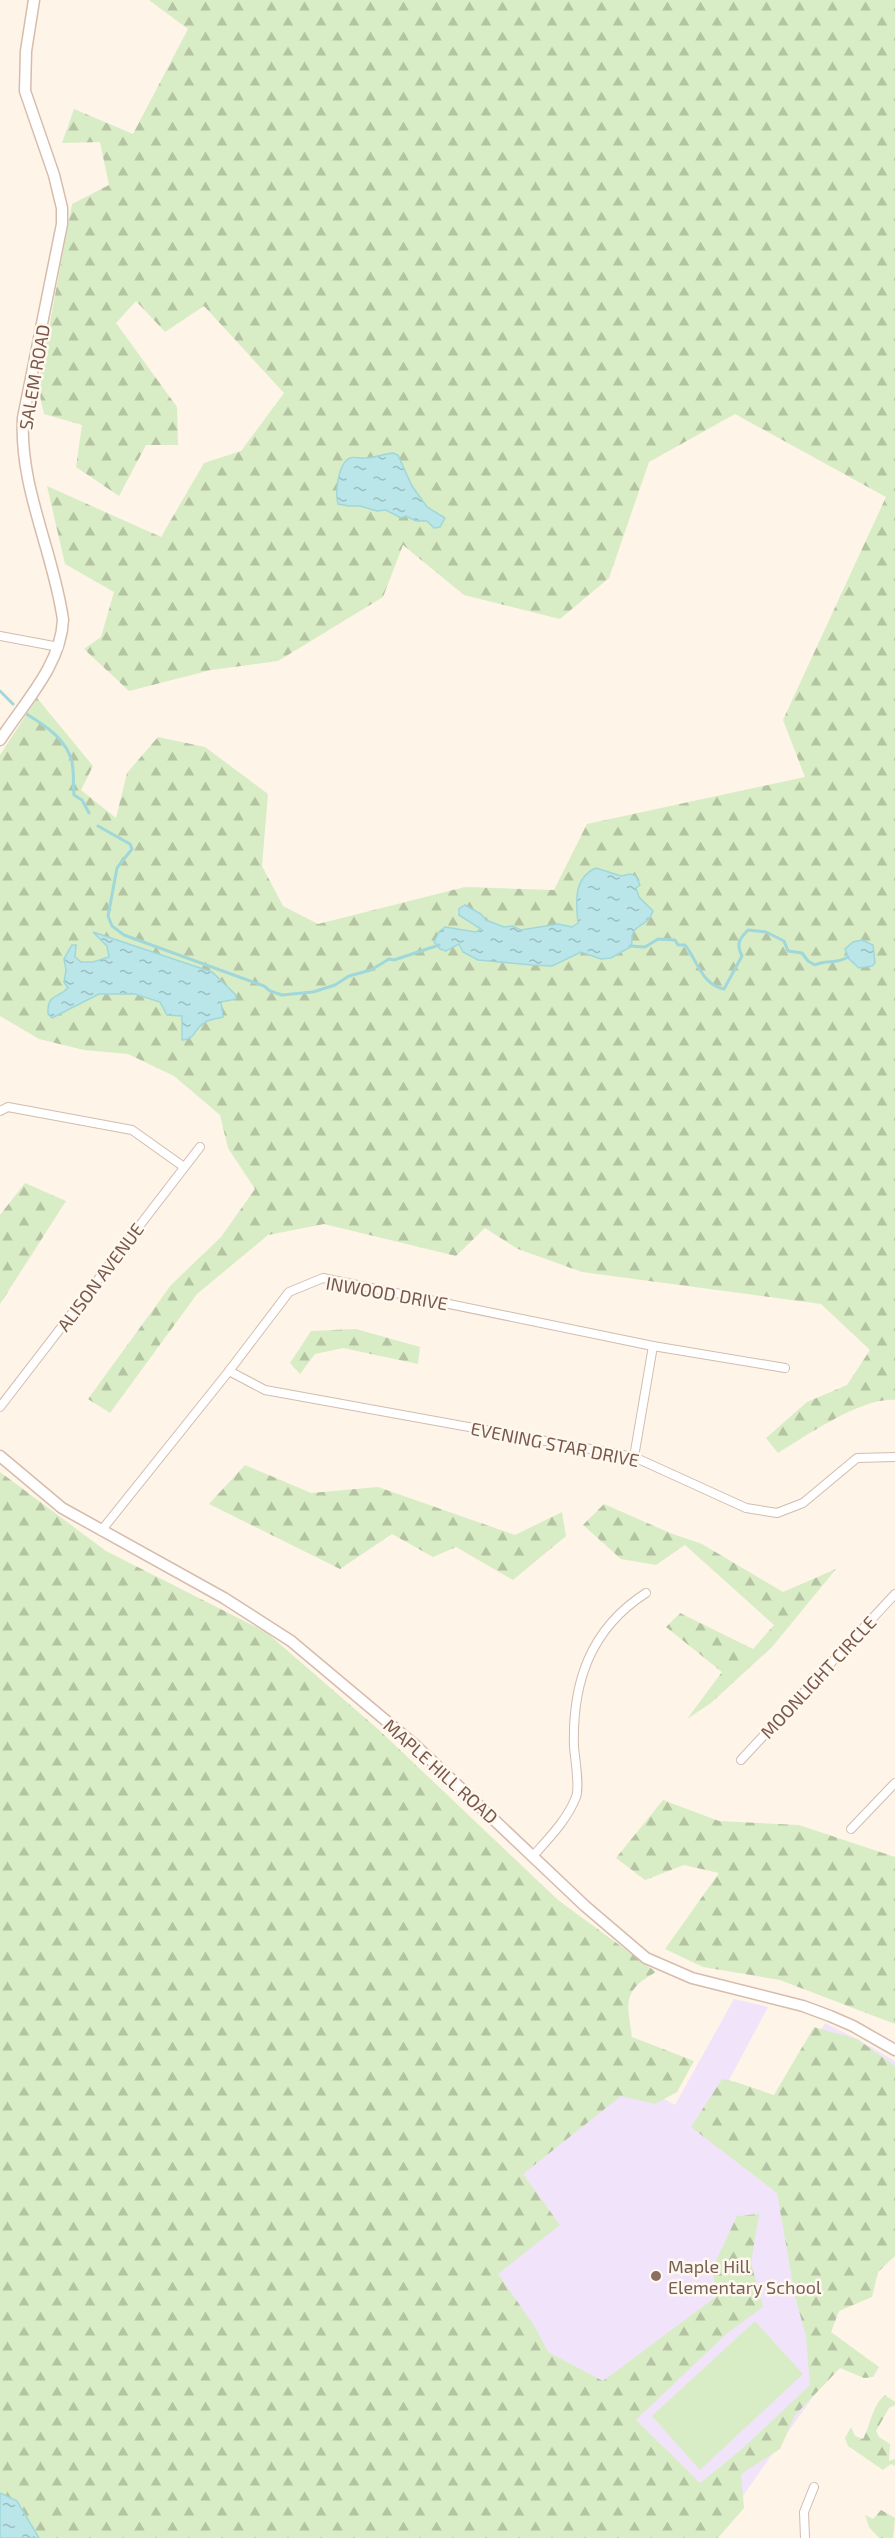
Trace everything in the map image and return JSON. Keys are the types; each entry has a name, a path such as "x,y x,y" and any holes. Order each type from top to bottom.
{"street":[{"name":"SALEM ROAD","path":"0,740 59,647 63,620 61,603 27,470 22,434 23,418 62,224 62,208 54,175 25,91 27,51 34,0"},
{"path":"0,636 59,647"},
{"path":"0,1112 8,1107 132,1130 184,1167"},
{"name":"ALISON AVENUE","path":"0,1407 200,1147"},
{"name":"INWOOD DRIVE","path":"101,1531 289,1292 323,1278 654,1346 785,1368"},
{"path":"634,1457 654,1346"},
{"name":"EVENING STAR DRIVE","path":"229,1371 266,1390 634,1457 746,1508 777,1513 803,1503 857,1458 895,1457"},
{"name":"MAPLE HILL ROAD","path":"0,1455 62,1508 224,1598 291,1641 415,1745 585,1906 646,1958 692,1978 803,2006 853,2026 895,2050"},
{"path":"533,1856 563,1822 577,1795 573,1716 580,1679 592,1650 605,1628 625,1607 646,1593"},
{"name":"MOONLIGHT CIRCLE","path":"741,1760 895,1594"},
{"path":"851,1829 895,1783"},
{"path":"805,2538 804,2512 814,2487"}],"shaded area":[{"name":"Maple Hill Elementary School","path":"734,1999 768,2007 705,2125 751,2153 825,2023 895,2061 895,2241 822,2333 879,2367 873,2377 839,2360 713,2538 304,2538 468,2233 602,2064 675,2105"}],"green space":[{"path":"149,0 895,0 895,1400 882,1401 851,1411 778,1453 766,1438 807,1402 847,1385 870,1350 821,1304 582,1272 518,1249 485,1228 456,1256 324,1224 268,1235 197,1294 110,1413 88,1399 171,1285 221,1237 255,1189 228,1148 220,1115 174,1076 128,1054 84,1050 39,1039 0,1016 0,755 37,698 93,766 81,790 116,818 127,773 158,737 205,747 268,794 262,866 283,906 318,924 465,887 554,890 587,824 805,777 783,720 886,497 735,414 649,462 609,578 560,619 464,595 403,545 383,597 278,661 211,670 129,691 84,649 101,637 114,592 65,564 47,486 161,537 204,463 241,451 284,393 204,306 165,332 136,301 116,323 177,407 178,445 146,445 119,496 76,467 82,425 44,414 38,387 72,204 109,185 100,142 62,143 74,109 133,134 188,29"},
{"path":"25,1183 66,1201 0,1304 0,1215"},
{"path":"356,1329 420,1347 418,1364 343,1348 315,1354 300,1374 290,1363 311,1331"},
{"path":"245,1465 311,1493 378,1487 515,1535 562,1512 566,1536 513,1580 456,1547 433,1557 392,1534 340,1569 209,1504"},
{"path":"0,1472 106,1551 266,1632 379,1730 558,1900 656,1972 637,1985 629,1999 632,2037 694,2061 677,2092 655,2104 621,2096 523,2174 560,2225 498,2274 535,2327 548,2352 603,2381 717,2296 712,2269 737,2216 759,2214 751,2263 763,2307 726,2334 636,2420 700,2483 742,2449 810,2385 806,2336 795,2296 777,2193 691,2127 722,2079 774,2095 814,2027 857,2039 895,2066 895,2256 878,2272 872,2297 839,2311 831,2332 879,2367 873,2377 864,2378 840,2368 795,2415 780,2449 741,2474 744,2508 718,2538 0,2538"},
{"path":"604,1504 670,1533 702,1544 783,1592 836,1569 772,1647 711,1703 687,1719 722,1672 666,1627 680,1613 753,1649 774,1625 685,1545 656,1565 621,1559 583,1525"},
{"path":"663,1800 719,1821 799,1825 895,1857 895,2024 780,1980 703,1967 665,1949 719,1873 684,1865 645,1880 616,1858"},
{"path":"755,2321 803,2374 700,2470 652,2416"},
{"path":"885,2395 895,2402 895,2405 889,2408 876,2431 879,2437 890,2444 889,2461 895,2459 895,2466 891,2464 883,2470 848,2446 845,2438 851,2427 855,2436 863,2439 874,2410"},
{"path":"881,2510 895,2518 893,2538 879,2538 869,2527 865,2515 873,2519"}],"water":[{"path":"393,453 398,455 412,486 427,507 445,518 440,527 434,528 427,521 416,521 406,516 401,518 386,510 377,511 360,506 338,504 338,479 346,461 352,457 368,458"},
{"path":"596,868 621,876 630,874 636,876 640,885 636,888 639,897 653,911 646,921 635,929 632,946 611,958 601,959 581,952 552,966 532,965 478,960 463,952 459,944 446,951 440,949 434,942 439,932 445,927 476,932 481,929 459,915 459,909 465,905 481,914 486,920 504,927 512,926 521,930 558,924 572,927 578,923 577,899 580,885 583,878"},
{"path":"93,932 212,972 236,995 236,999 221,1002 223,1017 201,1025 186,1040 182,1040 182,1016 167,1015 160,1002 135,994 99,994 52,1018 48,1014 51,999 68,988 64,982 66,970 64,959 72,945 76,945 75,957 81,962 93,962 109,957 107,946"},
{"path":"862,940 873,945 875,963 872,966 859,968 849,959 845,949 853,942"},
{"path":"0,2493 17,2501 39,2538 0,2538"}],"waterway":[{"path":"0,691 13,704"},
{"path":"28,715 49,729 66,747 72,762 74,795 82,800 89,813"},
{"path":"98,826 130,844 132,849 117,868 108,916 112,926 124,935 264,986 270,991 282,995 313,992 335,985 349,976 371,970 389,959 394,960 439,945"},
{"path":"630,946 645,947 658,939 675,940 678,945 685,945 710,983 724,989 742,956 739,942 748,930 766,932 784,941 788,951 802,953 808,961 815,965 848,957"}],"place":[{"name":"Maple Hill Elementary School","path":"656,2276"}]}
